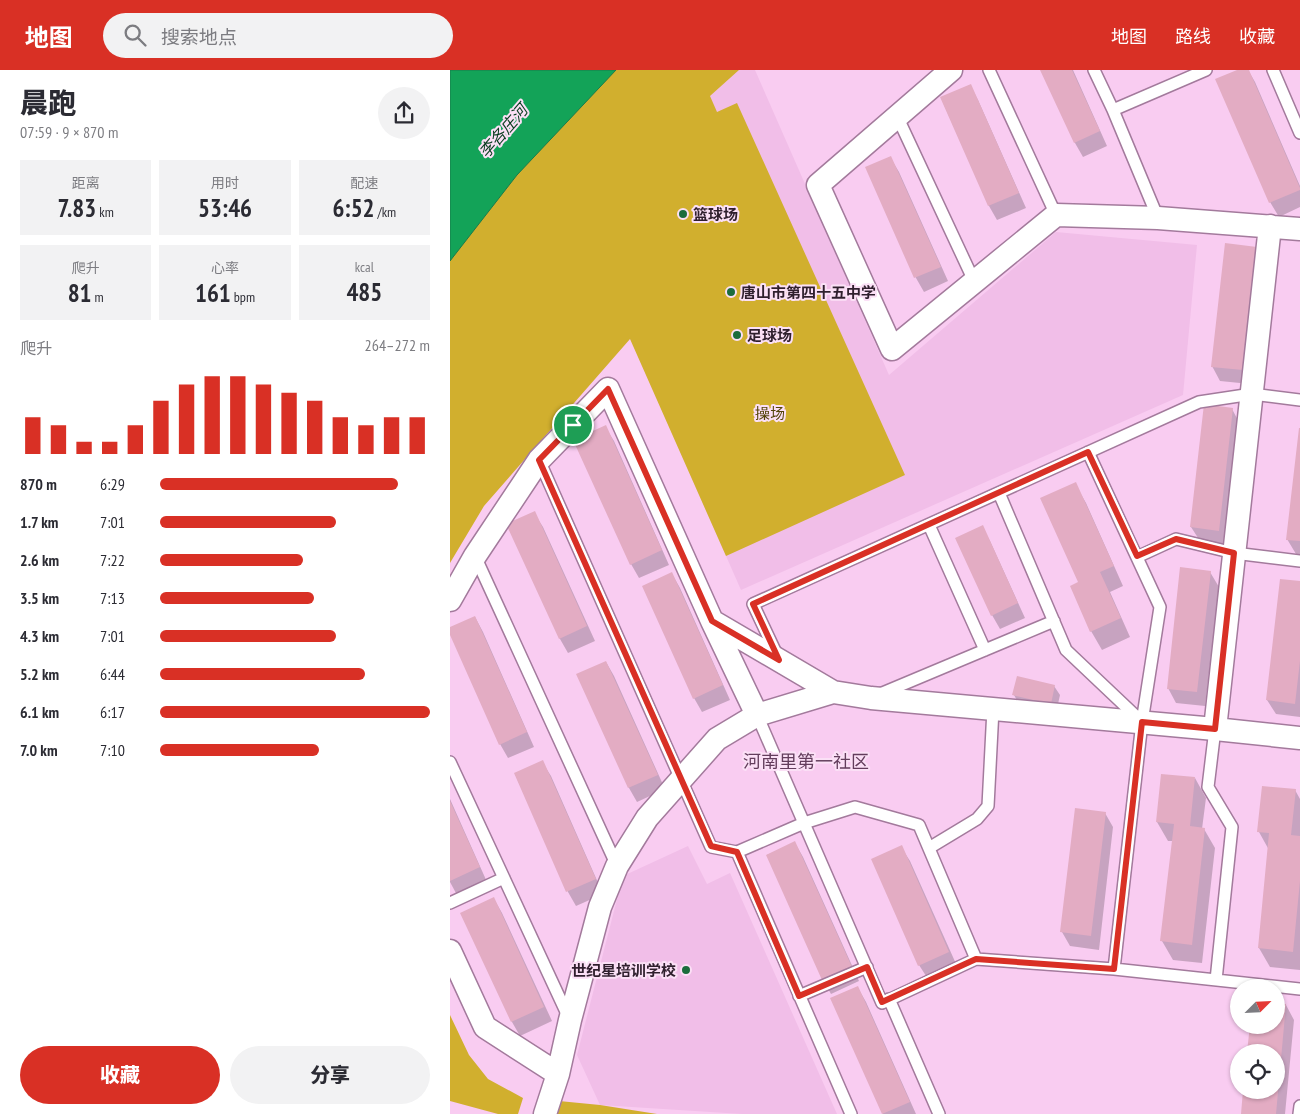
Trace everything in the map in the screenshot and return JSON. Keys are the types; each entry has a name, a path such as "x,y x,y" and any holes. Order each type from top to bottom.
{"street":[{"path":"951,70 818,185 892,349 1056,215 1158,218 1300,229"},
{"path":"1215,729 1270,226"},
{"path":"450,600 475,556 539,460 608,389 712,621 757,715"},
{"path":"712,621 833,692 872,698 1300,738"},
{"path":"545,1114 558,1074 570,1020 600,907 617,866 647,818 717,740 757,715 833,692"},
{"path":"450,950 485,1027 558,1074"}],"lane":[{"path":"989,70 1056,215"},
{"path":"1094,70 1113,110 1158,218"},
{"path":"1113,110 1206,70"},
{"path":"1273,70 1300,133"},
{"path":"897,116 974,281"},
{"path":"779,660 753,604 1199,402 1252,394 1300,400"},
{"path":"1088,452 1160,608 1142,722 1114,969"},
{"path":"539,460 711,846 737,852 804,823 854,807 919,825 976,959"},
{"path":"999,493 1066,650 1142,722"},
{"path":"929,525 985,650"},
{"path":"1137,556 1176,539 1234,553 1300,561"},
{"path":"475,556 617,866"},
{"path":"872,698 1054,621"},
{"path":"929,848 977,819 988,806 993,709"},
{"path":"757,715 882,1002 976,959 1114,969 1300,989"},
{"path":"1215,729 1208,787 1232,827 1216,980"},
{"path":"450,762 570,1020"},
{"path":"737,852 851,1114"},
{"path":"450,903 504,878"},
{"path":"799,996 867,967"},
{"path":"889,999 939,1114"},
{"path":"1299,1114 1300,1106"}],"shaded area":[{"name":"唐山市第四十五中学","path":"739,70 755,70 889,375 1056,232 1197,245 1183,395 741,590 576,215"},
{"name":"世纪星培训学校","path":"688,846 707,884 730,873 837,1114 742,1114 600,1105 577,1055 623,876"}],"green space":[{"name":"操场","path":"450,70 739,70 710,96 717,112 737,103 905,475 726,556 630,339 484,506 450,563"},
{"path":"450,1015 469,1055 488,1079 523,1098 518,1114 498,1114 450,1101"},
{"path":"559,1101 600,1105 657,1114 557,1114"}],"water":[{"name":"李各庄河","path":"450,70 616,70 517,175 450,261"}],"building":[{"path":"1040,70 1072,70 1100,131 1074,143"},
{"path":"1237,70 1249,70 1300,188 1300,190 1269,203 1215,79"},
{"path":"971,84 1019,193 988,206 940,97"},
{"path":"891,156 941,267 914,278 865,167"},
{"path":"1225,243 1257,247 1243,370 1211,367"},
{"path":"1204,404 1233,408 1219,531 1190,527"},
{"path":"606,425 662,550 630,565 573,440"},
{"path":"1300,428 1300,541 1286,540"},
{"path":"1076,482 1114,566 1100,572 1121,618 1090,632 1070,586 1078,582 1040,498"},
{"path":"535,511 587,626 559,639 506,524"},
{"path":"983,525 1018,603 991,616 955,538"},
{"path":"1180,567 1211,571 1197,692 1167,689"},
{"path":"672,572 723,685 693,699 642,586"},
{"path":"1280,579 1300,581 1300,661 1295,704 1266,700"},
{"path":"475,616 527,732 499,745 450,635 450,627"},
{"path":"606,661 658,775 628,788 576,674"},
{"path":"1017,676 1055,685 1051,704 1012,695"},
{"path":"543,760 596,879 566,892 514,773"},
{"path":"1161,774 1195,777 1190,826 1205,828 1192,945 1160,941 1174,824 1156,822"},
{"path":"1262,786 1296,789 1291,835 1300,836 1300,881 1293,952 1258,948 1269,833 1257,832"},
{"path":"450,801 480,867 450,881"},
{"path":"1075,808 1106,812 1091,936 1060,932"},
{"path":"795,841 852,967 822,980 766,855"},
{"path":"902,845 949,952 918,966 871,859"},
{"path":"494,897 544,1007 511,1022 460,913"},
{"path":"858,986 910,1102 882,1114 830,998"},
{"path":"1249,1034 1283,1034 1282,1044 1248,1044"},
{"path":"1242,1099 1277,1099 1276,1114 1241,1114"}],"place":[{"name":"篮球场","path":"683,214"},
{"name":"唐山市第四十五中学","path":"731,292"},
{"name":"足球场","path":"737,335"},
{"name":"世纪星培训学校","path":"686,970"}],"district":[{"name":"河南里第一社区","path":"806,761"}],"route":[{"path":"608,389 712,621 779,660 753,604 1088,452 1137,556 1176,539 1234,553 1215,729 1142,722 1114,969 976,959 882,1002 867,967 799,996 737,852 711,846 539,460 573,425 608,389"}]}
